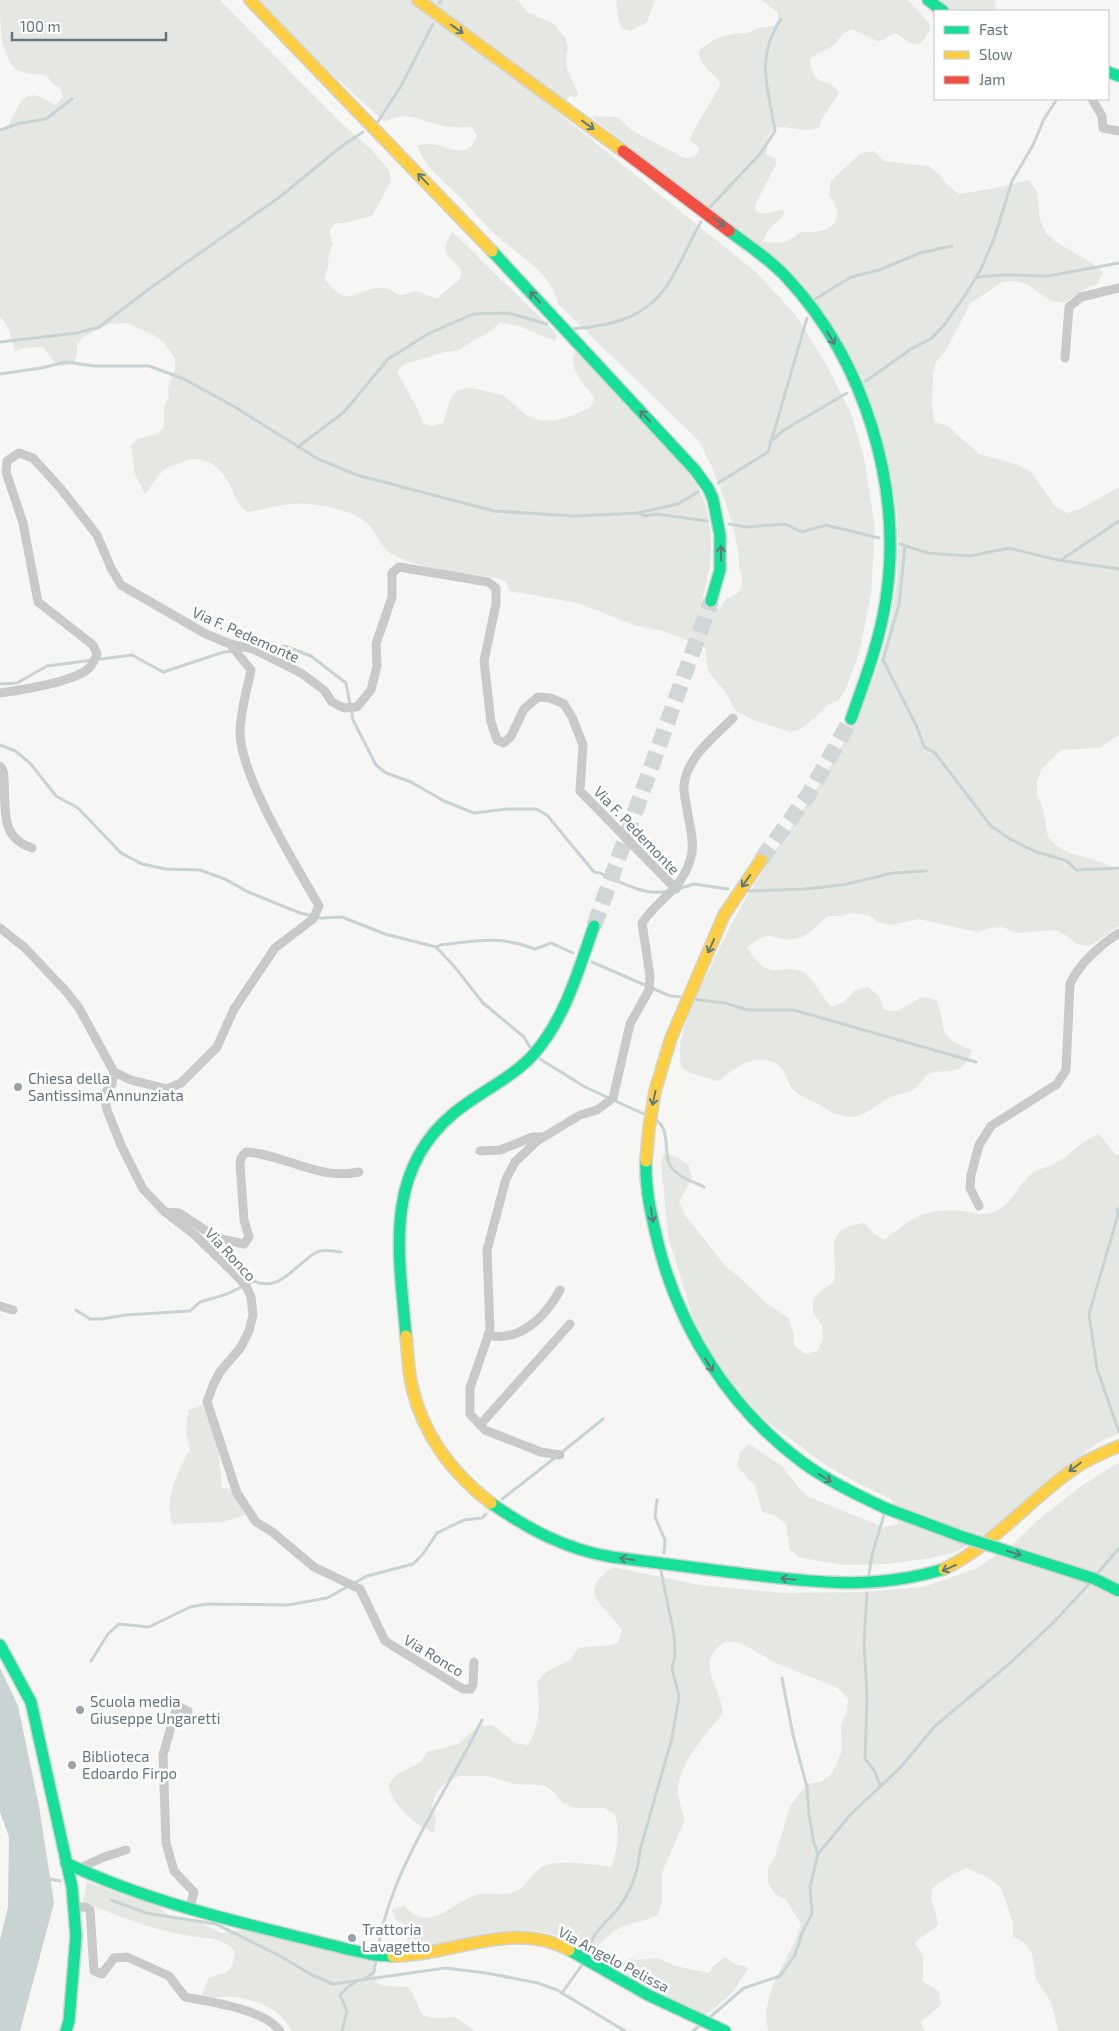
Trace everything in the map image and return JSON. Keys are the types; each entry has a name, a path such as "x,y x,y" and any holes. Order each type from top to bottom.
{"main road":[{"path":"250,0 481,239 704,482 713,499 721,546 720,570 711,601"},
{"path":"418,0 688,198 767,259 788,279 816,314 836,346 859,392 876,440 889,516 890,558 886,598 874,655 851,719"},
{"path":"928,0 942,10"},
{"path":"761,860 731,902 684,1004 669,1042 652,1111 646,1166 658,1249 682,1315 712,1370 768,1434 802,1463 848,1492 885,1508 960,1536 1095,1579 1119,1591"},
{"path":"594,926 566,1003 550,1033 533,1055 521,1066 457,1109 434,1130 413,1166 402,1204 398,1242 411,1386 414,1400 436,1446 446,1461 471,1488 495,1507 548,1537 572,1548 595,1554 828,1583 893,1581 924,1577 953,1566 970,1556 996,1537 1083,1461 1119,1446"},
{"path":"0,1645 31,1702 42,1744 75,1907 76,1936 69,2021 66,2031"},
{"name":"Via Angelo Pelissa","path":"66,1863 145,1896 347,1950 382,1956 414,1954 478,1943 542,1938 554,1942 648,1995 725,2031"}],"street":[{"path":"1093,100 1102,116 1103,128 1119,131"},
{"path":"1065,358 1069,307 1081,297 1119,288"},
{"name":"Via F. Pedemonte","path":"0,693 42,686 77,675 90,667 97,654 93,645 38,602 23,523 6,472 7,461 19,453 33,458 61,489 97,535 110,568 121,585 206,634 230,644 253,650 301,673 324,690 332,702 344,708 357,707 371,690 377,666 376,644 392,597 392,573 398,567 488,582 496,588 496,604 484,662 491,722 497,740 504,743 511,736 524,709 538,697 550,698 564,704 572,717 582,745 580,791 676,889"},
{"path":"0,928 24,946 74,1002 114,1072 131,1080 167,1088 181,1083 218,1047 234,1009 275,948 313,919 319,906 291,857 246,765 240,731 251,670 230,644"},
{"path":"560,1456 541,1452 485,1430 470,1414 470,1388 490,1330 487,1250 506,1179 515,1162 537,1141 580,1115 597,1110 613,1098 630,1024 649,990 650,976 642,923 650,911 676,889 685,874 692,855 691,832 684,786 686,776 697,755 733,718"},
{"path":"0,766 3,768 4,782 3,821 9,836 20,845 32,848"},
{"path":"979,1206 970,1188 971,1175 979,1145 991,1126 1057,1084 1066,1070 1070,984 1074,973 1107,940 1119,933"},
{"name":"Via Ronco","path":"114,1072 112,1084 104,1095 107,1110 120,1145 144,1189 165,1212 195,1235 239,1278 247,1288 253,1304 253,1316 249,1331 241,1347 220,1372 207,1402 238,1493 256,1522 271,1531 314,1567 360,1590 385,1642 463,1689 471,1689 474,1662"},
{"path":"480,1152 500,1150 533,1137 544,1137"},
{"path":"165,1212 179,1213 217,1238 244,1244 249,1238 244,1220 240,1164 241,1158 246,1152 260,1153 316,1171 348,1174 359,1172"},
{"path":"488,1335 505,1337 516,1335 541,1317 552,1305 560,1290"},
{"path":"0,1306 13,1310"},
{"path":"480,1425 570,1324"},
{"path":"188,1711 177,1706 163,1756 166,1843 174,1872 194,1892 190,1907"},
{"path":"78,1869 104,1857 126,1850"},
{"path":"75,1907 86,1907 90,1910 94,1971 102,1974 114,1958 127,1957 169,1976 185,1997 247,2010 276,2025 280,2031"}],"shaded area":[{"path":"0,0 220,0 336,118 372,150 388,169 391,179 390,183 372,216 345,223 336,223 329,230 333,244 329,253 328,268 324,278 333,288 346,296 384,288 400,295 419,292 437,298 460,279 462,270 448,256 445,247 452,231 557,334 555,341 519,326 500,323 485,335 459,350 441,353 403,365 397,372 424,424 433,426 443,423 449,401 453,395 457,391 467,388 501,394 526,415 538,420 562,419 585,410 592,406 594,397 581,381 575,369 573,357 575,351 670,450 696,483 707,512 711,542 709,573 701,602 720,609 726,598 731,598 740,591 742,579 730,516 719,484 699,441 558,304 549,283 542,274 498,237 436,174 425,161 417,146 427,144 459,151 466,150 472,145 477,136 472,127 446,127 407,116 400,116 385,122 325,68 260,0 518,0 527,12 554,24 566,39 568,48 567,68 578,93 577,97 570,96 555,110 757,273 795,314 827,366 850,411 864,456 875,528 871,594 859,654 844,693 838,701 829,704 799,730 790,732 753,720 736,711 726,693 708,671 705,647 662,631 634,625 578,603 509,591 506,581 497,578 443,570 404,560 388,551 366,522 351,513 341,510 320,505 292,504 247,512 235,498 230,484 222,473 204,460 190,460 164,470 145,494 135,475 131,445 138,439 157,434 164,427 164,406 169,398 168,388 175,369 175,359 164,343 157,337 128,323 109,324 83,337 77,345 77,355 73,364 64,366 55,363 43,347 24,348 16,351 8,329 0,318 0,132 9,123 20,103 25,98 37,96 55,105 63,97 60,88 52,83 46,75 29,74 19,71 13,66 2,40"},
{"path":"616,0 655,0 647,22 630,31 621,27"},
{"path":"762,0 906,0 929,23 930,30 918,45 894,33 883,40 877,41 852,29 844,33 834,45 810,60 812,70 818,80 835,87 839,93 821,120 820,127 802,130 784,127 776,128 771,132 767,140 767,155 774,158 777,163 755,205 756,211 763,213 783,209 784,215 769,229 762,242 783,242 802,232 822,231 829,228 836,220 837,214 829,195 831,181 861,153 874,151 884,161 928,166 959,194 1029,180 1037,192 1040,220 1046,233 1056,242 1092,263 1103,272 1097,284 1085,289 1064,303 1051,301 1028,285 1015,281 1002,282 970,304 945,352 936,362 933,375 932,408 935,422 948,426 979,454 1018,465 1031,472 1055,506 1067,513 1080,509 1119,487 1119,735 1100,748 1061,750 1042,769 1037,780 1037,795 1043,809 1048,837 1057,846 1069,853 1096,860 1119,870 1119,926 1090,946 1077,944 1055,930 1016,933 1003,927 977,932 919,919 891,925 878,922 868,915 853,913 828,916 813,930 799,938 787,940 768,936 756,941 747,948 760,964 771,970 795,969 805,973 831,1007 844,1002 854,991 868,987 879,996 884,1010 897,1011 922,997 936,1000 944,1031 951,1040 972,1050 969,1058 961,1068 930,1073 909,1092 890,1097 867,1112 855,1117 844,1117 799,1095 792,1088 783,1070 772,1062 758,1060 745,1063 718,1081 692,1074 681,1067 680,1049 683,1030 690,1012 726,935 765,866 812,796 855,721 872,683 885,643 894,602 898,559 897,514 893,489 878,429 856,368 814,303 791,281 692,198 590,116 617,117 633,131 682,157 689,158 696,155 700,149 690,140 692,133 721,84 701,61 699,50 716,38 737,33 745,34 759,28 774,26 778,20 778,13"},
{"path":"939,0 995,0 996,10 951,10"},
{"path":"1099,1134 1116,1155 1119,1154 1119,1433 1097,1443 990,1531 958,1551 932,1558 887,1564 845,1565 801,1558 790,1550 786,1524 776,1516 762,1512 755,1486 737,1466 740,1453 749,1444 782,1466 799,1488 809,1497 883,1527 897,1524 897,1511 891,1499 824,1464 769,1423 729,1382 698,1334 668,1236 661,1161 664,1153 677,1157 688,1164 692,1178 679,1202 685,1215 727,1268 766,1303 788,1318 793,1331 794,1345 805,1354 818,1351 823,1338 822,1325 813,1313 813,1299 833,1283 835,1272 834,1244 836,1237 841,1231 850,1226 864,1223 873,1233 884,1240 911,1220 929,1213 950,1210 982,1214 993,1212 1005,1205 1033,1173 1054,1164 1086,1140"},
{"path":"202,1405 218,1444 222,1488 232,1489 245,1515 223,1522 172,1524 170,1506 173,1488 183,1462 190,1452 186,1428 189,1410"},
{"path":"1119,1464 1119,2031 1058,2031 1051,2002 1036,1980 1032,1954 1025,1943 1013,1937 1013,1924 1000,1887 990,1879 967,1868 933,1887 931,1900 936,1912 938,1925 915,1944 923,1955 923,1981 939,1992 941,2005 922,2021 921,2023 925,2031 768,2031 766,2016 772,1988 801,1924 786,1900 775,1894 768,1882 768,1869 775,1856 790,1806 807,1784 820,1782 831,1775 837,1763 842,1750 841,1724 847,1712 848,1699 838,1688 776,1663 741,1643 727,1641 717,1648 711,1656 710,1665 723,1713 689,1757 680,1777 678,1791 684,1822 662,1873 662,1902 658,1915 616,1930 590,1954 556,1935 536,1931 408,1949 405,1925 396,1920 392,1910 404,1905 413,1913 429,1918 473,1896 515,1892 538,1870 547,1865 570,1863 612,1867 617,1841 615,1814 604,1808 576,1808 563,1803 554,1792 543,1785 514,1784 488,1776 459,1776 447,1782 436,1792 432,1807 436,1819 434,1833 419,1825 406,1814 395,1801 388,1785 397,1774 421,1762 427,1752 458,1744 479,1726 493,1725 515,1743 528,1745 535,1730 538,1715 537,1682 546,1672 571,1659 578,1648 618,1643 622,1630 602,1606 594,1592 602,1576 613,1567 700,1585 783,1593 863,1592 923,1587 975,1569 1012,1545 1038,1520 1080,1487 1114,1465"},
{"path":"0,1668 18,1706 39,1806 54,1903 20,2031 0,2031 0,1940 8,1907 9,1837 0,1812"},
{"path":"87,1882 159,1906 166,1914 176,1919 201,1923 221,1933 242,1930 357,1956 373,1962 377,1983 388,1986 408,1987 423,2015 433,2018 455,2017 475,2031 292,2031 281,2017 267,2006 242,1998 217,1998 202,1995 208,1979 227,1972 232,1966 235,1952 227,1944 221,1941 177,1934 149,1926 83,1902"},
{"path":"725,1957 735,1964 745,1966 748,1969 732,1993 704,2017 661,1996 623,1974 624,1961 630,1958 636,1960 658,1958 676,1966 709,1973 713,1966"}],"waterway":[{"path":"710,207 760,154 775,131 767,88 766,61 768,47 781,19"},
{"path":"377,123 401,86 433,24"},
{"path":"0,130 21,123 46,119 72,99"},
{"path":"866,381 911,349 932,338 964,297 981,269 994,239 1012,181 1033,145 1044,119 1056,100"},
{"path":"0,342 77,333 99,327 153,286 281,196 342,146 363,132"},
{"path":"571,329 613,323 637,313 649,305 668,284 701,222"},
{"path":"812,301 851,277 879,270 920,253 952,246"},
{"path":"976,277 1005,275 1048,276 1119,263"},
{"path":"298,447 344,412 388,359 428,334 473,314 508,313 547,324"},
{"path":"718,483 768,452 807,318"},
{"path":"0,374 66,362 94,366 149,366 184,379 235,407 318,459 357,475 494,511 574,516 639,513 644,516 657,514 707,521"},
{"path":"770,442 784,430 847,393"},
{"path":"638,513 678,504 698,492"},
{"path":"1061,560 1119,521"},
{"path":"729,524 747,527 785,524 802,532 826,525 879,538"},
{"path":"900,544 928,553 970,556 1009,548 1058,560 1119,569"},
{"path":"905,545 899,605 883,660 917,727 924,747 935,753 991,826 1010,839 1034,851 1067,861 1076,870 1119,868"},
{"path":"258,648 285,646 311,656 346,683 353,720 376,765 386,773 411,782 444,801 474,813 507,809 536,809 547,815 594,872 642,890 651,892 668,891"},
{"path":"0,684 17,683 47,666 132,655 163,672 224,652 234,651"},
{"path":"0,745 15,751 30,763 56,796 78,808 121,853 142,864 166,869 200,870 225,879 248,892 300,913 321,918 342,917 385,934 436,947 454,966 483,1003 524,1037 531,1049"},
{"path":"746,891 805,889 842,885 893,873 926,871"},
{"path":"677,889 694,884 728,889"},
{"path":"436,947 488,940 510,942 535,949 551,943 573,953"},
{"path":"592,962 670,996 681,997"},
{"path":"692,999 725,1003 748,1010 794,1010 976,1062"},
{"path":"540,1059 585,1087 646,1115"},
{"path":"656,1120 664,1129 668,1160 672,1169 704,1187"},
{"path":"1117,1209 1118,1215 1089,1314 1097,1369 1119,1432"},
{"path":"76,1310 90,1319 190,1311 200,1302 227,1294 254,1281 264,1284 280,1280 319,1251 341,1252"},
{"path":"561,1453 603,1419"},
{"path":"502,1499 556,1457"},
{"path":"657,1500 655,1517 665,1540 664,1553"},
{"path":"91,1661 108,1634 119,1624 149,1627 190,1607 206,1604 288,1605 327,1598 367,1576 413,1564 423,1554 437,1533 464,1520 482,1518 486,1514"},
{"path":"869,1574 872,1555 884,1515"},
{"path":"1097,1574 1119,1548"},
{"path":"586,1957 595,1934 616,1911 626,1897 633,1882 638,1867 640,1850 672,1738 679,1696 672,1669 675,1655 674,1635 661,1571"},
{"path":"709,2018 744,1988 780,1976 795,1955 802,1933 812,1914 810,1887 818,1854 851,1814 900,1768 935,1726 1009,1664 1053,1623 1090,1583"},
{"path":"867,1593 864,1640 867,1698 865,1759 874,1770 880,1785"},
{"path":"782,1678 793,1735 807,1787 809,1815 818,1854"},
{"path":"377,1953 384,1922 406,1862 482,1720"},
{"path":"46,1878 60,1881"},
{"path":"111,1900 146,1913 216,1924 282,1957 310,1974 333,1984 445,1968 486,1973 538,1983 557,1990 625,2031"},
{"path":"365,1979 374,1972 376,1960"},
{"path":"562,1993 584,1962"},
{"path":"342,2031 347,2011 340,1995 357,1981"},
{"path":"693,2031 702,2024"}],"tunnel":[{"path":"594,926 711,601"},
{"path":"761,860 809,794 851,719"}],"traffic: fast":[{"path":"928,0 942,10"},
{"path":"1109,72 1119,76"},
{"path":"729,231 781,272 815,312 838,348 857,387 872,428 883,470 889,513 890,556 886,599 872,660 851,719"},
{"path":"492,251 695,470 708,488 713,499 720,535 720,570 711,601"},
{"path":"406,1336 399,1246 401,1217 406,1189 415,1162 431,1137 453,1114 524,1064 544,1041 570,994 594,926"},
{"path":"646,1161 648,1194 659,1247 681,1309 695,1338 712,1366 731,1393 776,1441 822,1475 885,1508"},
{"path":"491,1503 548,1537 579,1549 612,1557 790,1579 841,1583 892,1580 944,1569"},
{"path":"885,1508 960,1536 1095,1579 1119,1591"},
{"path":"0,1645 31,1702 72,1887 76,1936 69,2021 66,2031"},
{"path":"66,1863 134,1891 204,1913 347,1949 374,1955 393,1956"},
{"path":"569,1950 648,1995 725,2031"}],"traffic: slow":[{"path":"250,0 492,251"},
{"path":"418,0 623,151"},
{"path":"646,1161 655,1091 671,1038 724,915 761,860"},
{"path":"406,1336 412,1387 417,1404 432,1437 452,1466 477,1492 491,1503"},
{"path":"944,1569 981,1546 1044,1492 1078,1466 1119,1446"},
{"path":"393,1956 437,1951 504,1938 548,1941 569,1950"}],"traffic: jam":[{"path":"623,151 729,231"}],"place":[{"name":"Chiesa della Santissima Annunziata","path":"18,1087"},
{"name":"Scuola media Giuseppe Ungaretti","path":"80,1710"},
{"name":"Biblioteca Edoardo Firpo","path":"72,1765"},
{"name":"Trattoria Lavagetto","path":"352,1938"}]}
